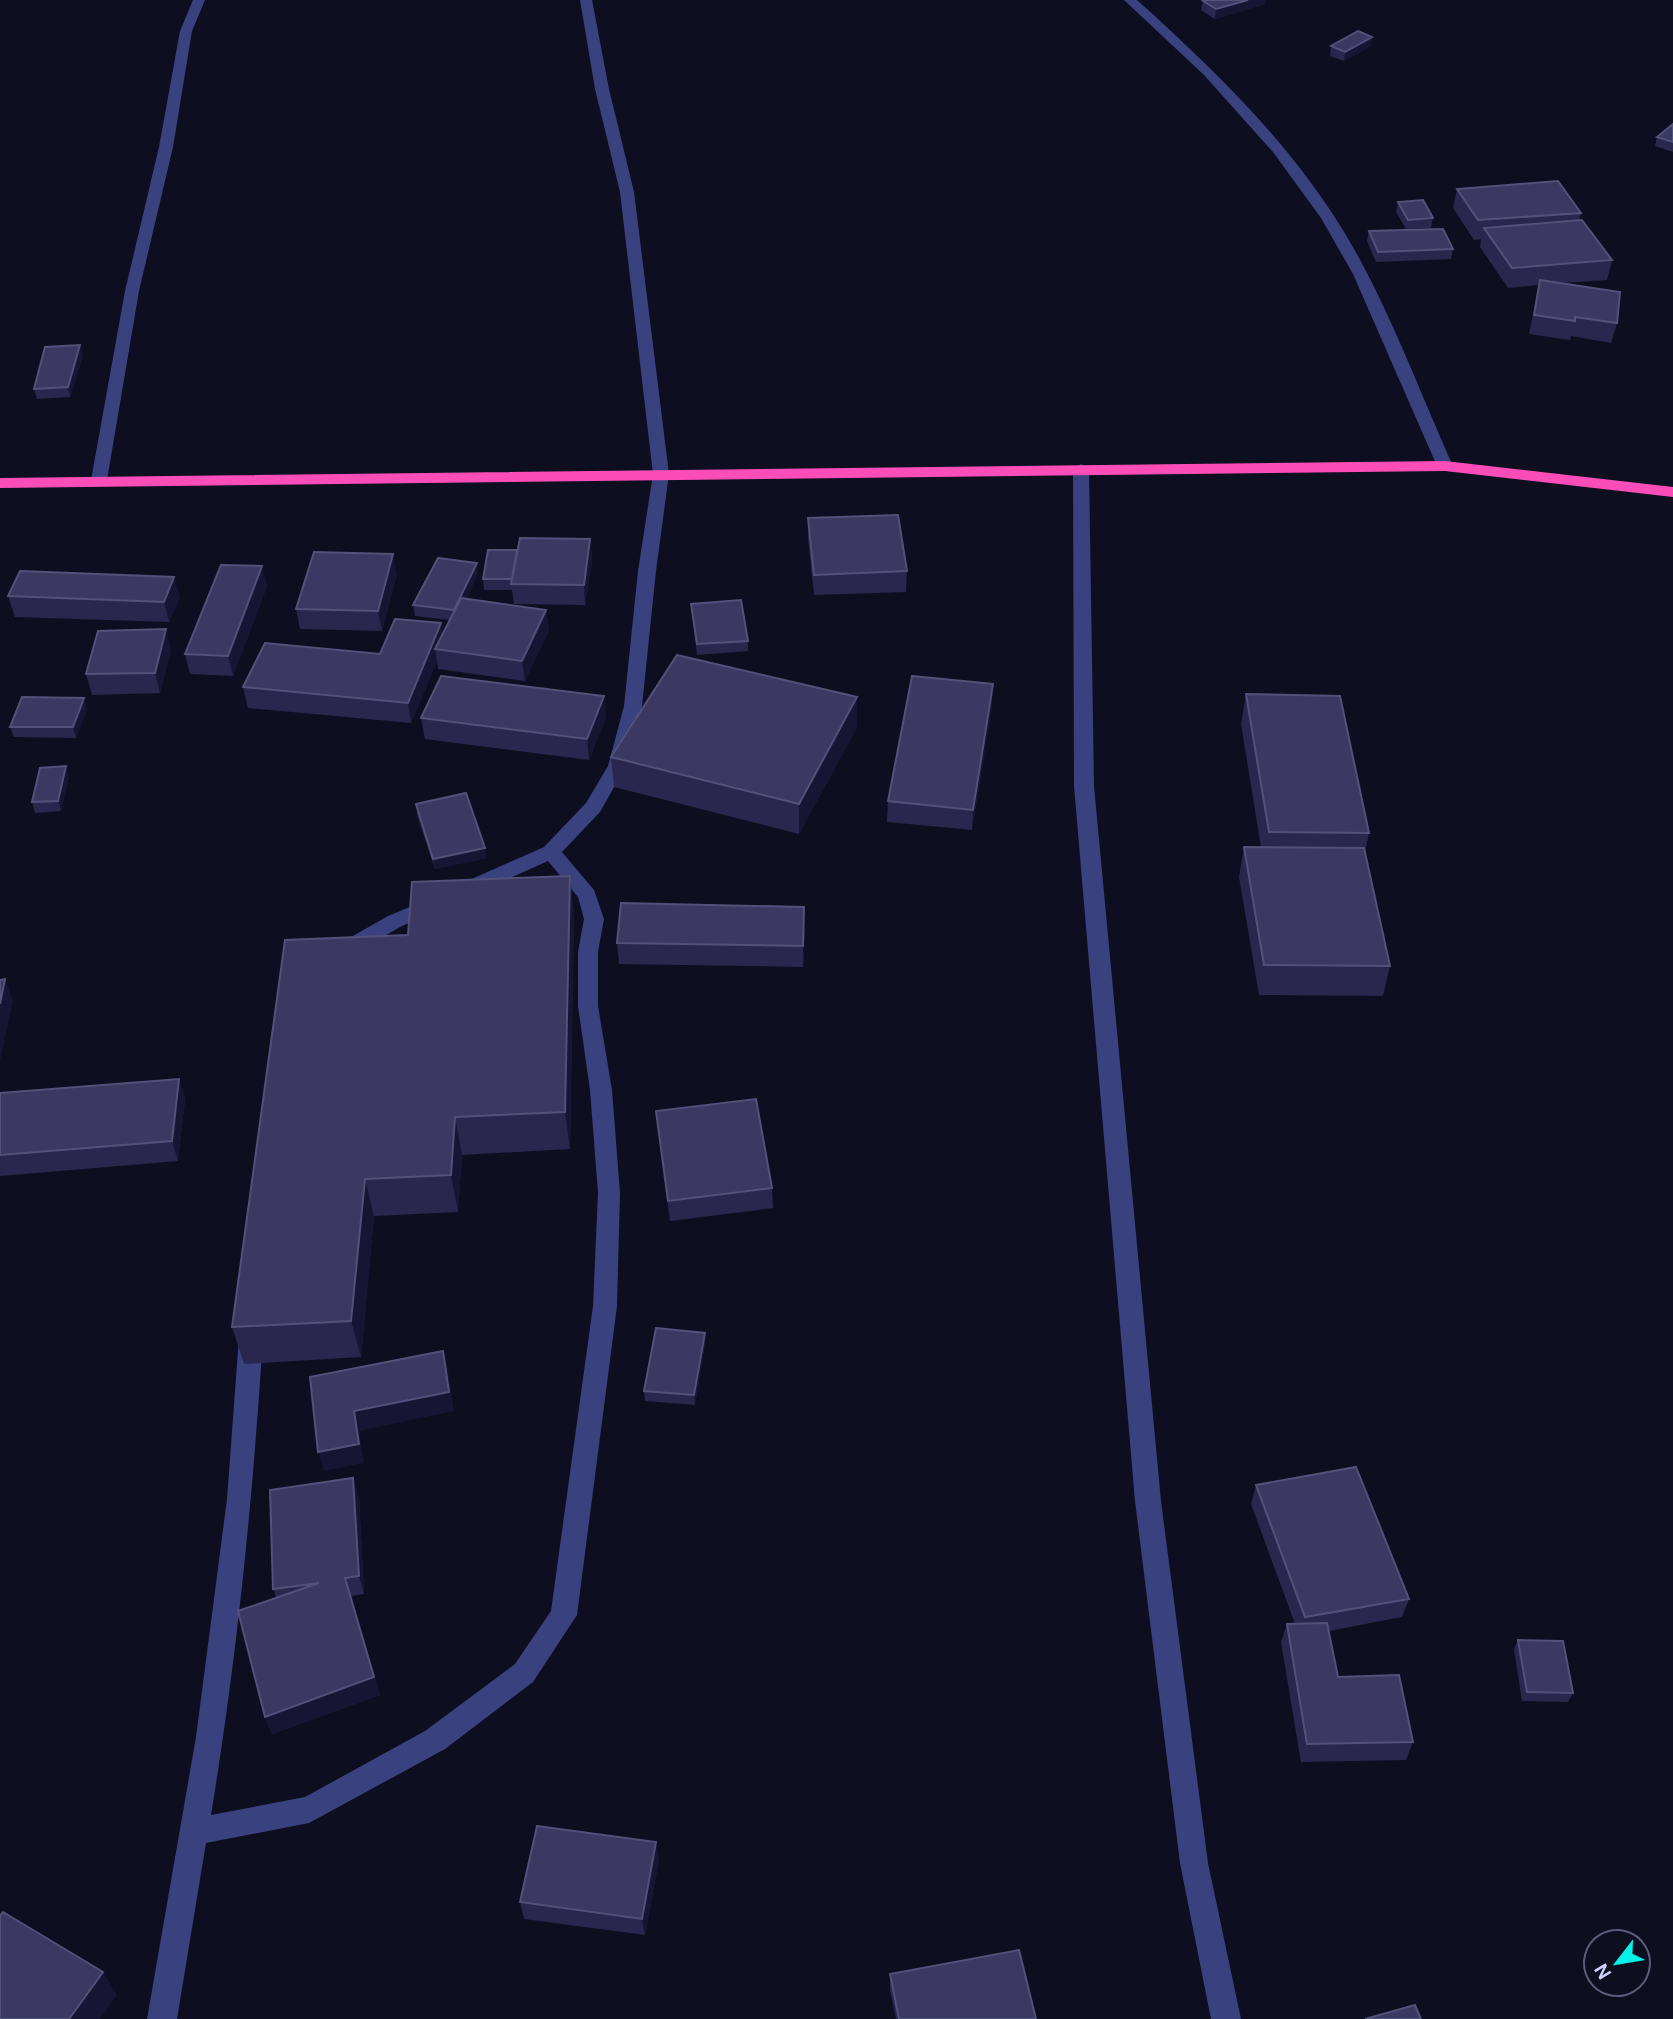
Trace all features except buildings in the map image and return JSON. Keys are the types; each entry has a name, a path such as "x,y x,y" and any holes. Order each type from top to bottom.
{"highway":[{"path":"0,483 1445,466 1673,492"}],"street":[{"path":"99,480 132,291 166,147 186,31 199,0"},
{"path":"329,959 396,921 551,852 593,807 617,766 633,706 647,571 661,474 627,192 602,89 586,0"},
{"path":"1130,0 1209,72 1278,149 1328,217 1360,274 1445,466"},
{"path":"1081,469 1084,786 1148,1501 1195,1863 1226,2019"},
{"path":"194,1832 309,1810 435,1740 524,1673 564,1615 605,1306 609,1193 601,1090 587,1006 588,952 594,919 587,895 551,852"},
{"path":"162,2019 210,1737 240,1499 253,1313"}]}
